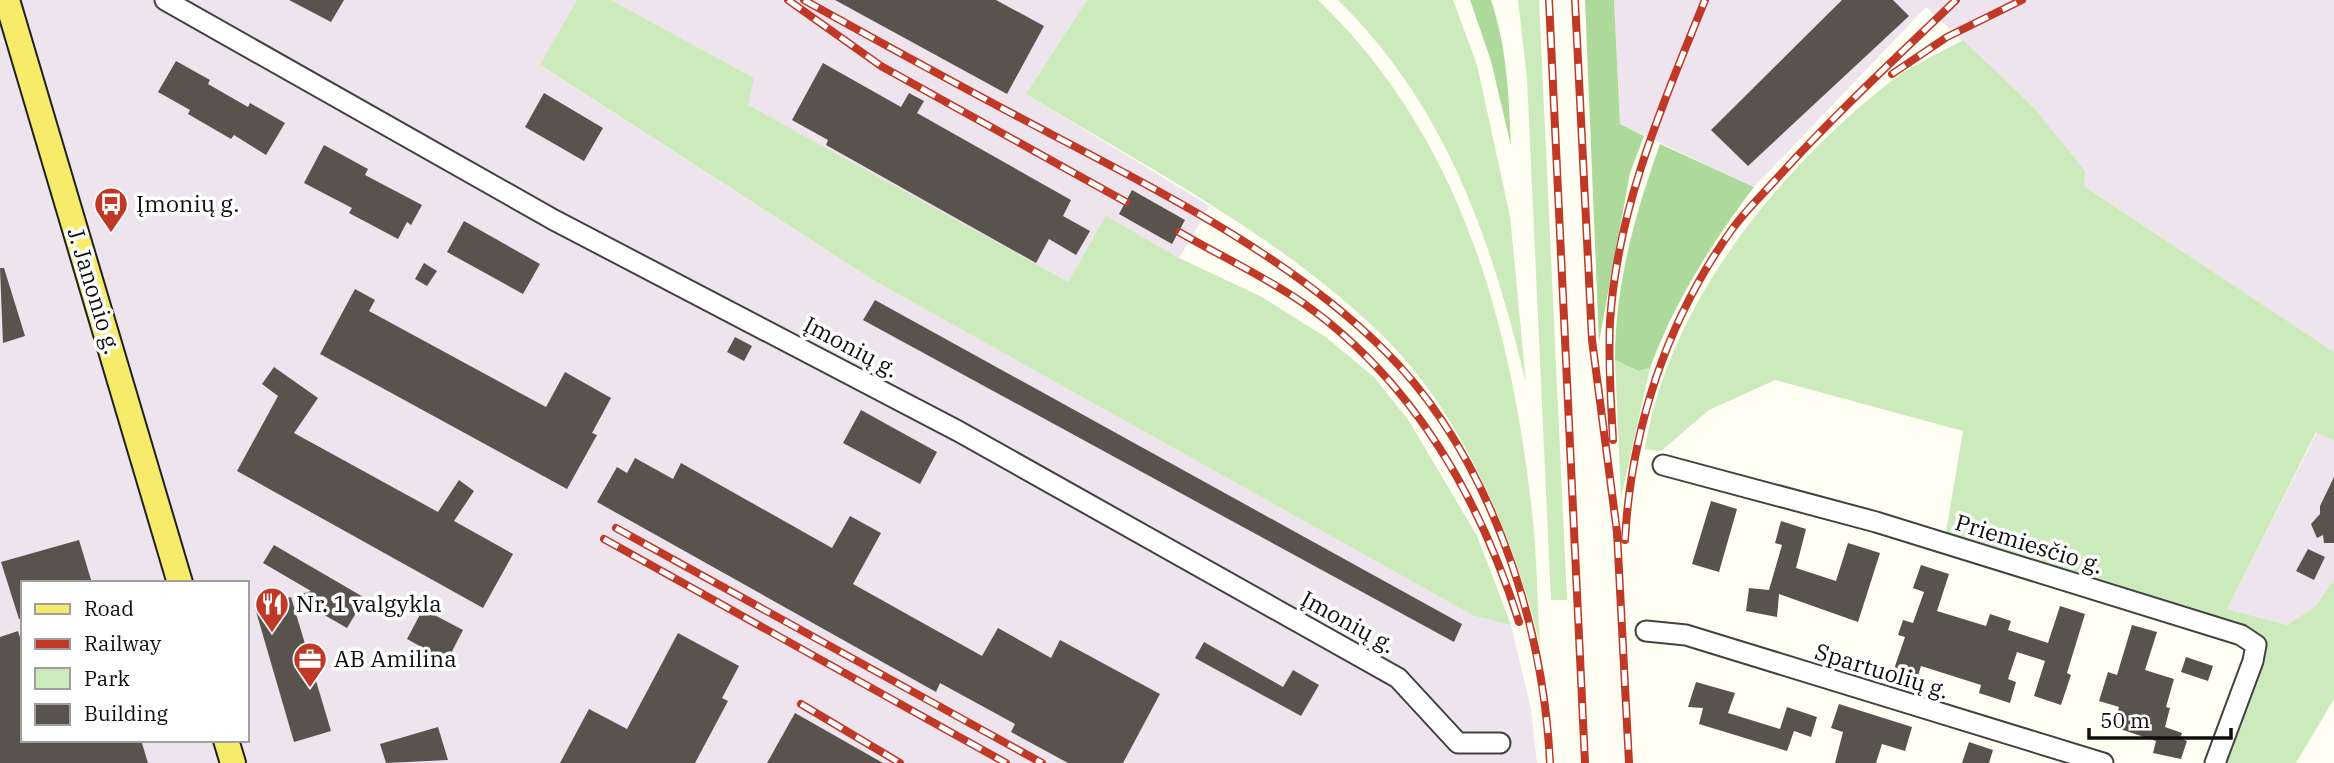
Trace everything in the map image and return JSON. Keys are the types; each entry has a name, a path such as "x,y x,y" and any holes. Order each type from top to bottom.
{"main road":[{"name":"J. Janonio g.","path":"7,0 179,581"},
{"path":"227,742 233,763"}],"street":[{"name":"Įmonių g.","path":"165,0 543,214 958,431 1398,678 1458,743 1500,743"},
{"name":"Priemiesčio g.","path":"1663,465 1876,522 2241,635 2256,645 2253,661 2215,763"},
{"name":"Spartuolių g.","path":"1646,631 1686,635 2103,763"}],"shaded area":[{"path":"0,0 577,0 541,66 873,280 1474,616 1511,625 1531,709 1537,763 0,763"},
{"path":"611,0 1087,0 1026,94 1210,206 1179,258 1106,217 1068,282 747,105 754,78"},
{"path":"1614,0 2334,0 2334,352 2084,186 2033,107 1926,7 1754,187 1620,124"},
{"path":"2317,432 2334,441 2334,579 2316,606 2287,625 2227,609"}],"green space":[{"path":"577,0 611,0 754,78 748,105 1068,282 1106,216 1179,258 1262,297 1327,338 1374,377 1409,421 1477,536 1511,625 1474,616 873,280 540,65"},
{"path":"1087,0 1318,0 1366,52 1407,109 1441,168 1469,231 1491,297 1508,364 1531,503 1540,646 1517,566 1484,483 1440,406 1415,371 1388,341 1348,304 1261,237 1026,94"},
{"path":"1338,0 1453,0 1477,65 1510,216 1526,383 1497,277 1460,178 1436,130 1408,85 1376,41"},
{"path":"1470,0 1491,0 1501,36 1506,72 1511,146 1491,61"},
{"path":"1518,0 1539,0 1567,600 1551,600 1527,78"},
{"path":"1585,0 1614,0 1620,124 1644,136 1630,173 1599,342"},
{"path":"1963,40 2033,107 2085,171 2084,186 2334,352 2334,441 2316,432 2227,609 2287,625 2316,606 2334,579 2334,699 2296,763 2220,763 2259,641 1944,544 1963,431 1775,380 1709,410 1661,451 1645,449 1657,396 1676,345 1702,295 1732,247 1767,201 1845,120 1886,85"},
{"path":"1660,144 1754,187 1695,274 1671,319 1650,368 1638,371 1615,360 1616,332 1628,250"},
{"path":"1615,360 1637,371 1650,368 1621,498"}],"building":[{"path":"289,0 344,0 331,22"},
{"path":"835,0 996,0 1044,26 1007,94"},
{"path":"1842,0 1893,0 1909,16 1748,166 1711,130"},
{"path":"176,61 210,80 208,84 248,107 250,103 285,123 266,155 234,135 231,139 188,114 190,110 158,92"},
{"path":"823,63 901,107 909,93 924,101 917,113 1071,200 1063,216 1090,231 1076,255 1049,239 1036,263 826,145 828,140 792,120"},
{"path":"544,93 603,128 584,161 525,127"},
{"path":"324,145 368,169 365,175 422,205 411,225 407,222 398,239 349,213 352,208 304,183"},
{"path":"1132,190 1185,220 1172,244 1119,214"},
{"path":"464,221 540,264 523,294 447,252"},
{"path":"424,263 437,271 427,286 415,279"},
{"path":"0,268 4,268 25,336 3,343"},
{"path":"355,289 375,300 369,311 546,407 565,372 611,398 592,433 597,435 567,489 320,354"},
{"path":"875,300 1462,624 1454,642 863,320"},
{"path":"735,337 752,346 744,361 727,352"},
{"path":"274,367 318,398 294,433 438,512 459,480 474,491 454,521 513,554 483,608 237,471 278,396 262,384"},
{"path":"861,410 937,452 920,484 843,443"},
{"path":"635,458 673,479 681,463 832,548 850,516 881,533 853,584 982,656 998,628 1051,658 1060,640 1160,694 1123,763 1068,763 1011,732 1015,724 940,683 936,692 597,502 617,467 627,473"},
{"path":"2334,477 2334,543 2324,543 2323,535 2317,538 2311,524 2320,514 2320,506"},
{"path":"1711,501 1737,509 1719,572 1692,564"},
{"path":"1781,521 1806,529 1796,568 1836,581 1848,543 1880,553 1858,622 1779,594 1777,617 1746,611 1749,588 1769,590 1782,545 1775,543"},
{"path":"79,540 91,581 21,581 19,619 1,562"},
{"path":"274,545 365,598 347,628 293,597 311,591 263,563"},
{"path":"2308,549 2325,557 2314,580 2296,571"},
{"path":"1921,565 1949,574 1937,611 1986,626 1990,614 2011,621 2008,630 2048,643 2060,606 2085,614 2067,673 2071,675 2061,705 2034,696 2045,661 2017,652 2008,679 2016,682 2010,703 1979,693 1981,685 1921,666 1917,679 1893,672 1905,637 1898,635 1903,620 1913,623 1924,592 1913,588"},
{"path":"291,597 331,731 294,742 255,608"},
{"path":"423,609 463,630 447,661 407,639"},
{"path":"2132,625 2157,632 2145,670 2174,679 2166,707 2170,708 2165,727 2182,733 2180,738 2187,741 2181,759 2153,753 2156,741 2120,729 2124,717 2117,714 2119,707 2099,701 2108,672 2117,675"},
{"path":"18,631 21,641 21,742 142,742 148,763 0,763 0,637"},
{"path":"678,633 739,666 722,698 728,701 695,763 560,763 589,709 627,729"},
{"path":"1204,642 1283,687 1293,670 1319,685 1301,716 1195,658"},
{"path":"2186,657 2213,666 2208,681 2181,672"},
{"path":"1696,682 1735,693 1728,713 1780,729 1787,707 1817,717 1811,737 1794,731 1787,751 1699,724 1703,708 1688,707"},
{"path":"1839,704 1912,727 1905,751 1882,744 1876,763 1835,763 1843,732 1831,728"},
{"path":"795,713 883,763 767,763"},
{"path":"438,727 448,760 386,763 380,744"},
{"path":"1969,742 1993,750 1989,763 1962,763"}],"railway":[{"path":"788,0 881,66 1126,202"},
{"path":"804,0 1224,229 1308,285 1383,349 1420,390 1452,437 1480,487 1503,541 1522,596 1536,652 1550,763"},
{"path":"1549,0 1585,763"},
{"path":"1575,0 1592,340 1617,532 1629,763"},
{"path":"1613,440 1610,322 1622,238 1644,157 1705,0"},
{"path":"1625,540 1635,457 1656,376 1671,337 1710,263 1738,221 1800,153 1956,0"},
{"path":"1892,74 1947,37 2022,0"},
{"path":"1179,232 1303,303 1342,334 1377,368 1409,405 1462,486 1503,575 1519,622"},
{"path":"616,528 1042,763"},
{"path":"604,539 1006,763"},
{"path":"801,704 900,763"}],"place":[{"name":"Įmonių g.","path":"111,234"},
{"name":"Nr. 1 valgykla","path":"272,634"},
{"name":"AB Amilina","path":"310,689"}]}
